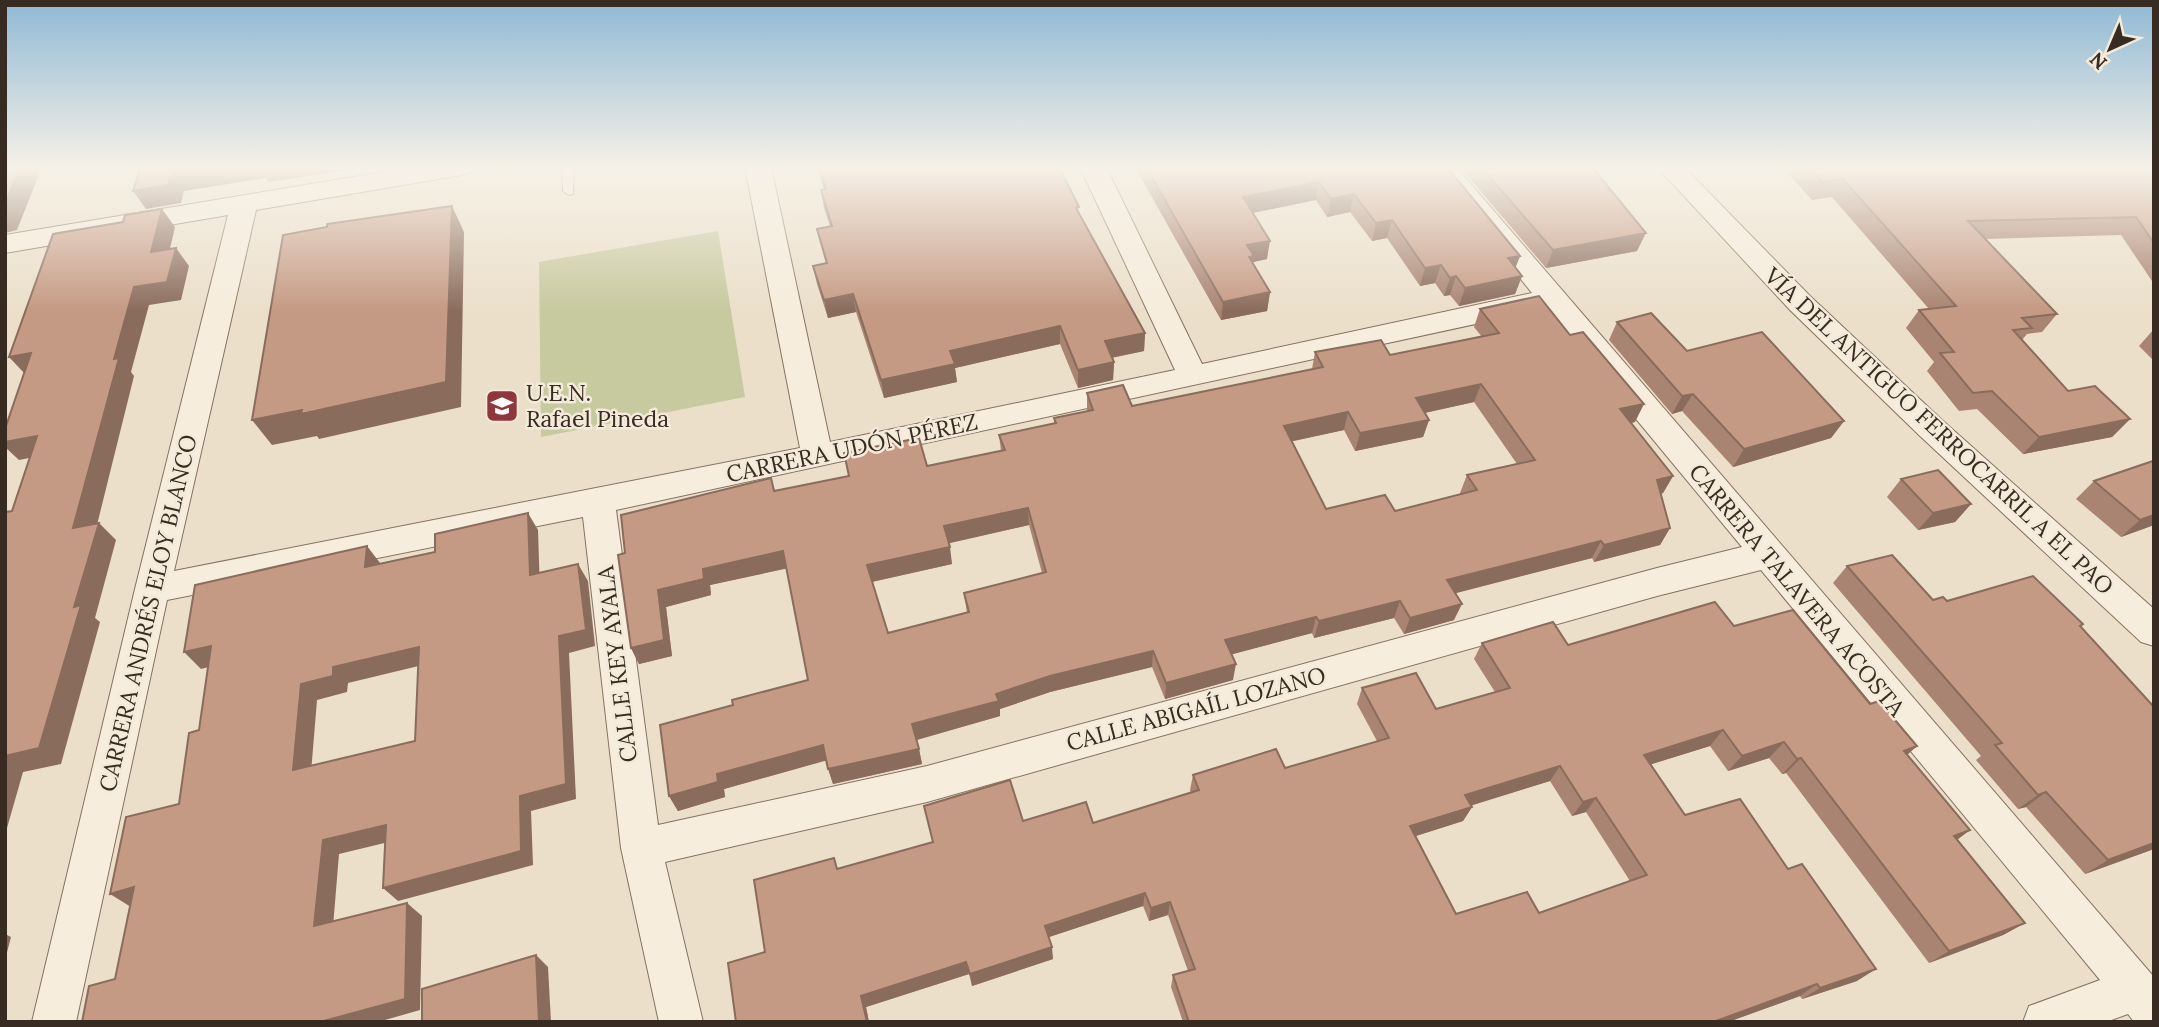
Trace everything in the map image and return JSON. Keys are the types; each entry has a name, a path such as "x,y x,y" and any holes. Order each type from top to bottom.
{"street":[{"path":"5,244 179,215"},
{"name":"CARRERA ANDRÉS ELOY BLANCO","path":"54,1022 152,589 241,215"},
{"path":"768,215 817,456"},
{"path":"1116,215 1193,376"},
{"name":"CARRERA TALAVERA ACOSTA","path":"1482,215 2144,1000"},
{"name":"VÍA DEL ANTIGUO FERROCARRIL A EL PAO","path":"1715,215 1800,303 1941,437 2154,631"},
{"name":"CARRERA UDÓN PÉREZ","path":"152,589 817,456 1551,298"},
{"name":"CALLE KEY AYALA","path":"597,500 639,838 681,1022"},
{"name":"CALLE ABIGAÍL LOZANO","path":"639,838 927,784 1657,582 1768,555"},
{"path":"2045,1022 2144,1000"}],"green space":[{"path":"718,231 745,397 541,437 539,262"}],"building":[{"path":"125,215 160,215 151,252 176,248 167,282 134,287 114,359 119,358 73,528 99,523 74,607 81,605 39,748 5,756 5,512 12,511 37,436 5,442 5,429 31,353 9,357 53,234 123,222"},
{"path":"390,215 452,215 446,382 301,414 302,410 252,420 283,235 327,227 327,224"},
{"path":"829,215 1080,215 1145,333 1105,341 1114,362 1078,370 1060,326 950,351 955,364 881,380 853,294 824,300 813,266 827,263 817,229 832,226"},
{"path":"1173,215 1254,215 1270,241 1247,245 1254,256 1249,257 1270,292 1223,302"},
{"path":"1370,215 1486,215 1520,256 1508,258 1522,276 1465,288 1456,276 1450,278 1441,265 1425,268 1392,220 1376,223"},
{"path":"1523,215 1631,215 1646,233 1553,250"},
{"path":"1875,215 2154,215 2154,243 2136,217 1968,221 2057,314 2022,318 2032,328 2013,330 2068,391 2095,386 2130,419 2039,437 1992,391 1973,393 1940,353 1954,352 1919,310 1956,306"},
{"path":"1539,296 1570,335 1583,332 1644,404 1620,409 1673,476 1657,480 1670,528 1604,545 1601,541 1447,580 1462,604 1410,618 1400,601 1319,621 1316,617 1225,640 1236,664 1166,683 1153,651 1050,676 996,694 999,701 912,724 919,749 828,769 823,745 717,774 718,782 669,796 660,725 733,705 732,700 808,680 783,551 703,569 704,579 658,590 664,640 631,648 618,555 625,553 621,515 771,478 774,491 849,476 844,453 919,438 927,466 1005,450 999,435 1056,423 1054,418 1093,410 1087,393 1123,385 1132,406 1323,367 1315,352 1381,340 1390,355 1499,333 1480,309","holes":["1481,384 1535,460 1467,475 1477,490 1395,511 1385,495 1326,509 1284,426 1348,412 1360,433 1429,420 1416,398","1028,508 1046,572 964,593 969,612 888,633 867,565 950,547 944,526"]},
{"path":"1651,313 1687,351 1762,332 1844,421 1744,449 1693,394 1682,396 1617,322"},
{"path":"2153,461 2154,515 2140,520 2094,481"},
{"path":"1938,470 1971,504 1933,513 1901,479"},
{"path":"528,513 530,575 578,564 586,630 559,636 566,784 520,796 521,851 383,888 386,825 323,840 314,926 407,903 405,999 320,1022 82,1022 89,986 115,979 134,887 110,894 126,817 179,804 189,733 199,730 211,646 184,652 195,585 367,546 365,567 435,552 435,534","holes":["419,647 415,741 293,770 301,684 333,676 333,667"]},
{"path":"1892,555 1933,600 1943,597 1947,601 2033,576 2083,624 2080,626 2154,707 2154,843 2108,860 2046,792 2038,795 1995,745 2002,743 1847,566"},
{"path":"1715,602 1734,626 1793,610 1870,704 1879,701 1917,746 1904,751 1970,830 1954,836 2025,923 1949,951 1801,758 1797,759 1784,742 1742,756 1723,730 1644,755 1685,815 1740,799 1788,869 1802,864 1876,969 1820,988 1817,984 1717,1022 1189,1022 1173,975 1195,969 1170,902 1151,908 1145,893 1045,926 1052,947 970,974 966,962 861,996 867,1022 736,1022 728,963 765,952 754,880 834,858 837,869 933,842 924,806 1010,780 1023,821 1086,802 1093,823 1199,790 1193,775 1276,749 1285,768 1389,738 1362,688 1416,673 1436,709 1510,688 1482,643 1553,622 1568,645","holes":["1560,766 1583,802 1596,798 1647,875 1539,913 1527,892 1456,914 1410,826 1472,807 1465,795"]},
{"path":"536,955 539,1022 422,1022 422,989"}],"place":[{"name":"U.E.N. Rafael Pineda","path":"502,406"}]}
